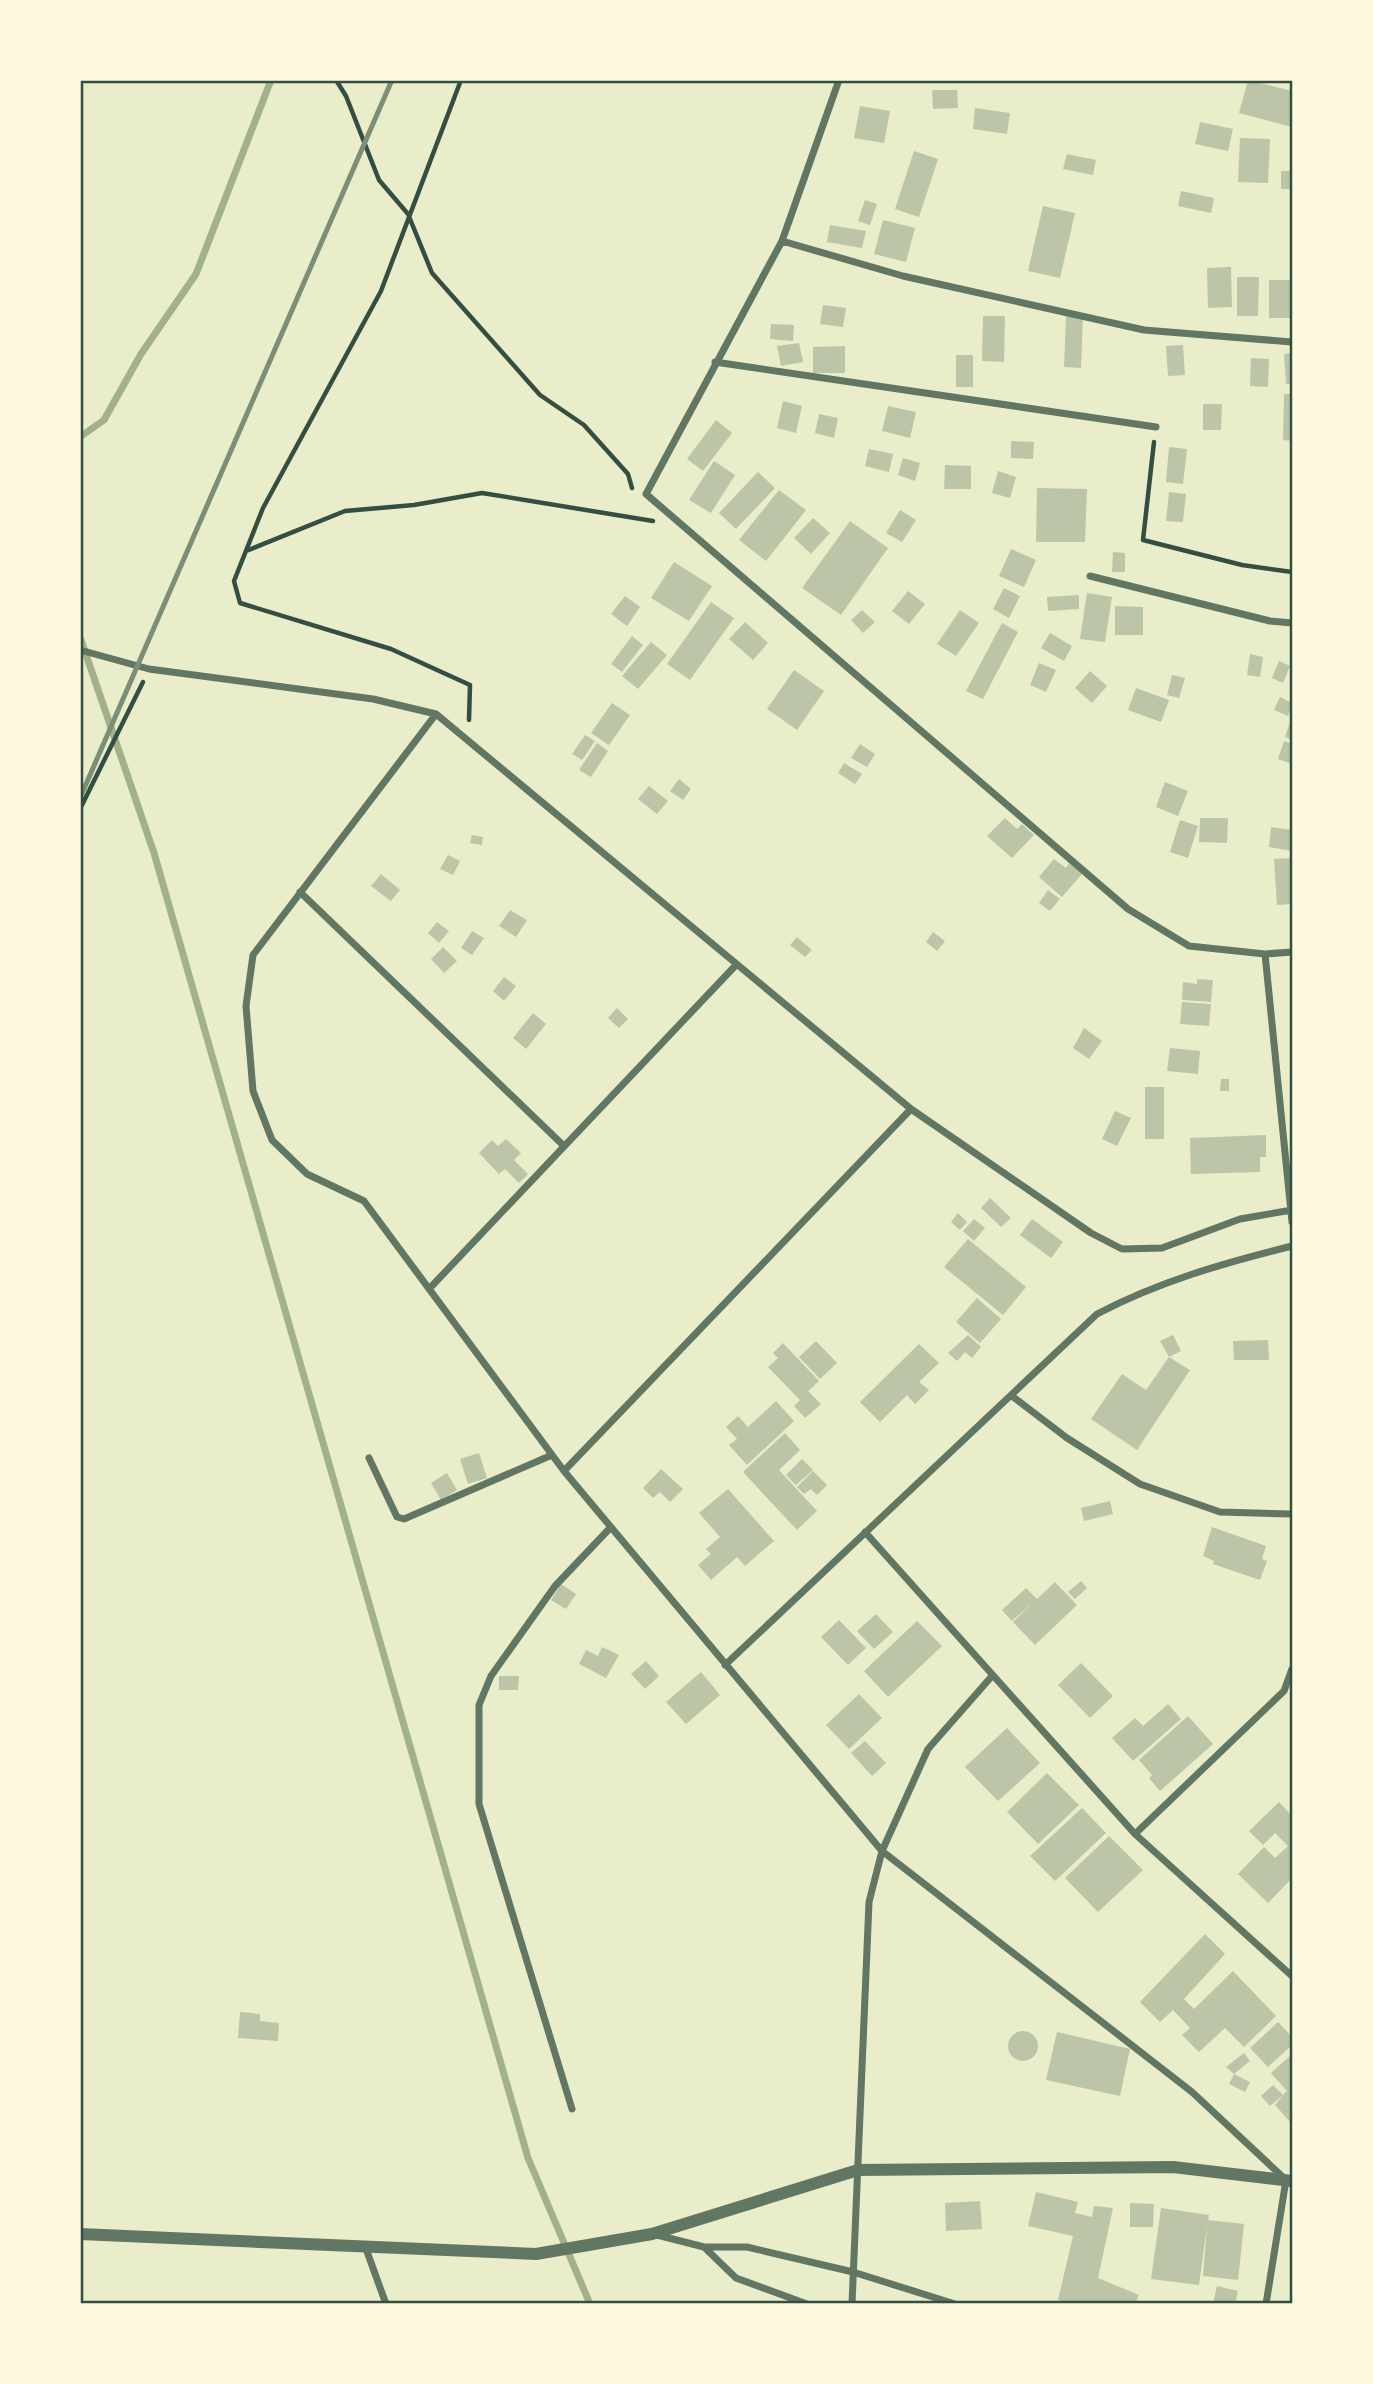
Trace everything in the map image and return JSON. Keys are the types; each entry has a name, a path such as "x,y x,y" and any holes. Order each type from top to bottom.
{"street":[{"path":"839,80 782,241 646,494 1128,909 1189,946 1265,954 1293,952"},
{"path":"782,241 903,276 1144,330 1293,342"},
{"path":"715,362 1156,427"},
{"path":"1090,576 1270,621 1293,623"},
{"path":"80,650 149,668 373,699 436,714 735,966 911,1109 1091,1234 1122,1249 1162,1248 1240,1219 1292,1210"},
{"path":"436,714 253,954 246,1006 253,1090 272,1140 307,1174 363,1201 564,1471 882,1852 1192,2092 1289,2180"},
{"path":"300,892 564,1146"},
{"path":"1265,954 1293,1222"},
{"path":"429,1289 735,966"},
{"path":"564,1471 911,1109"},
{"path":"725,1665 1097,1314 1141,1291 1205,1268 1293,1246"},
{"path":"1012,1396 1067,1438 1140,1484 1220,1512 1293,1514"},
{"path":"369,1458 397,1517 404,1520 552,1455"},
{"path":"572,2109 479,1804 479,1705 491,1676 555,1586 611,1527"},
{"path":"865,1532 1135,1834 1293,1976"},
{"path":"1135,1834 1284,1691 1293,1669"},
{"path":"852,2304 869,1902 882,1852 928,1749 992,1676"},
{"path":"80,2234 536,2254 652,2234 858,2169 1172,2167 1289,2180"},
{"path":"1266,2304 1289,2180"},
{"path":"652,2234 704,2247 747,2247 853,2272 955,2304"},
{"path":"365,2245 386,2304"},
{"path":"704,2247 736,2278 807,2304"}],"path":[{"path":"336,80 346,96 379,180 408,215 432,273 540,395 584,425 611,454 628,474 633,492"},
{"path":"461,80 380,291 263,508 234,581 240,603 391,649 470,685 468,739"},
{"path":"1156,427 1143,540 1242,565 1293,572"},
{"path":"246,552 345,511 414,505 482,494 627,515 690,533"},
{"path":"80,809 149,668"}],"building":[{"path":"1248,80 1292,91 1292,127 1239,113"},
{"path":"932,90 957,90 958,108 933,109"},
{"path":"860,106 890,111 884,143 854,138"},
{"path":"975,108 1010,113 1007,134 973,129"},
{"path":"1200,122 1233,129 1228,151 1195,144"},
{"path":"1240,138 1270,139 1268,183 1238,182"},
{"path":"914,151 938,159 919,217 895,209"},
{"path":"1067,154 1096,160 1093,175 1063,169"},
{"path":"1281,171 1292,171 1292,189 1281,189"},
{"path":"1181,191 1214,198 1211,213 1178,206"},
{"path":"865,200 877,204 870,225 858,221"},
{"path":"1043,206 1075,213 1060,278 1028,271"},
{"path":"883,220 915,228 906,262 874,254"},
{"path":"830,225 866,231 862,248 827,242"},
{"path":"1231,267 1232,307 1208,308 1207,268"},
{"path":"1237,277 1259,277 1258,316 1237,316"},
{"path":"1269,280 1291,280 1290,318 1269,318"},
{"path":"823,305 846,308 843,327 820,324"},
{"path":"983,316 1005,316 1004,362 982,361"},
{"path":"1066,316 1083,317 1081,368 1064,367"},
{"path":"771,324 794,325 793,341 770,339"},
{"path":"799,343 803,362 781,366 777,346"},
{"path":"1183,345 1185,375 1168,376 1166,346"},
{"path":"845,346 845,373 813,373 813,347"},
{"path":"1292,353 1292,384 1286,384 1284,354"},
{"path":"956,355 973,355 973,387 956,387"},
{"path":"1251,358 1269,359 1268,387 1250,386"},
{"path":"1284,394 1292,394 1292,441 1283,440"},
{"path":"783,401 802,406 796,433 777,428"},
{"path":"1203,404 1222,404 1221,430 1203,430"},
{"path":"888,406 916,412 910,438 882,431"},
{"path":"819,414 838,418 834,438 815,433"},
{"path":"716,420 732,433 703,471 687,459"},
{"path":"1011,441 1034,442 1033,459 1011,458"},
{"path":"1169,447 1187,449 1183,484 1166,482"},
{"path":"869,449 893,454 889,472 865,466"},
{"path":"903,458 920,463 915,481 898,475"},
{"path":"714,461 735,475 711,513 689,500"},
{"path":"945,465 971,466 971,489 944,489"},
{"path":"998,471 1016,477 1010,498 992,493"},
{"path":"758,472 775,488 736,529 719,513"},
{"path":"1037,488 1087,489 1085,542 1036,542"},
{"path":"779,490 806,510 766,561 739,540"},
{"path":"1169,492 1186,494 1183,522 1166,521"},
{"path":"900,510 916,520 902,542 886,533"},
{"path":"813,518 830,533 811,554 794,538"},
{"path":"850,521 888,548 841,615 802,588"},
{"path":"1011,549 1036,560 1024,587 999,576"},
{"path":"1113,552 1125,553 1125,572 1112,572"},
{"path":"674,562 712,586 689,621 651,598"},
{"path":"1004,588 1020,596 1009,618 993,609"},
{"path":"908,591 925,604 909,624 892,611"},
{"path":"1087,593 1112,597 1105,642 1080,639"},
{"path":"1079,595 1079,609 1048,611 1047,597"},
{"path":"625,596 640,607 627,626 611,614"},
{"path":"711,602 734,618 690,680 667,664"},
{"path":"1115,606 1143,607 1143,635 1115,635"},
{"path":"862,610 875,622 863,633 851,620"},
{"path":"960,610 979,623 956,656 937,644"},
{"path":"745,622 768,643 753,660 729,639"},
{"path":"1002,623 1018,632 983,699 966,691"},
{"path":"1050,633 1072,646 1064,661 1041,648"},
{"path":"632,636 643,645 622,672 611,664"},
{"path":"651,642 667,655 638,689 622,676"},
{"path":"1250,654 1263,657 1260,677 1247,675"},
{"path":"1279,661 1290,666 1283,683 1272,678"},
{"path":"1039,663 1056,670 1046,692 1030,685"},
{"path":"794,670 824,691 797,730 767,709"},
{"path":"1090,671 1107,686 1092,703 1075,688"},
{"path":"1172,675 1185,678 1179,698 1167,695"},
{"path":"1136,688 1169,700 1161,722 1128,710"},
{"path":"1280,697 1292,703 1288,716 1274,710"},
{"path":"612,703 630,715 609,745 591,733"},
{"path":"1292,716 1292,740 1285,737"},
{"path":"585,735 595,741 582,760 572,754"},
{"path":"1284,741 1292,744 1292,764 1278,759"},
{"path":"597,743 608,751 591,777 579,770"},
{"path":"860,744 875,754 867,767 851,758"},
{"path":"844,763 862,774 855,784 838,773"},
{"path":"679,779 691,789 683,800 670,791"},
{"path":"1165,782 1188,791 1178,816 1156,807"},
{"path":"649,786 668,801 657,814 638,799"},
{"path":"1005,818 1017,829 1022,824 1034,835 1012,858 987,836"},
{"path":"1200,818 1228,818 1227,843 1199,842"},
{"path":"1180,820 1198,826 1188,858 1170,852"},
{"path":"1271,827 1292,830 1292,851 1269,847"},
{"path":"472,835 483,837 482,845 470,843"},
{"path":"448,855 460,861 453,875 440,869"},
{"path":"1292,858 1292,904 1277,905 1274,859"},
{"path":"1054,859 1066,868 1069,863 1082,874 1062,897 1039,877"},
{"path":"381,874 400,890 391,901 371,886"},
{"path":"1048,890 1060,899 1050,911 1039,903"},
{"path":"510,910 527,920 516,937 499,926"},
{"path":"437,922 449,931 439,943 428,933"},
{"path":"472,931 484,938 472,955 461,948"},
{"path":"933,932 945,941 937,951 926,942"},
{"path":"797,937 812,950 805,957 790,945"},
{"path":"443,947 457,961 444,973 431,959"},
{"path":"504,977 516,986 504,1001 493,991"},
{"path":"1197,979 1213,980 1211,1002 1182,1000 1183,982 1197,984"},
{"path":"1182,1002 1211,1004 1209,1026 1180,1024"},
{"path":"617,1008 628,1019 619,1028 608,1018"},
{"path":"533,1013 546,1024 526,1049 513,1038"},
{"path":"1084,1028 1102,1041 1089,1059 1073,1048"},
{"path":"1170,1048 1200,1051 1198,1074 1167,1071"},
{"path":"1221,1079 1229,1079 1229,1091 1220,1091"},
{"path":"1145,1087 1164,1087 1164,1139 1145,1139"},
{"path":"1115,1111 1131,1118 1117,1146 1102,1139"},
{"path":"1266,1135 1266,1157 1260,1157 1260,1172 1191,1174 1190,1138"},
{"path":"506,1139 521,1153 514,1160 528,1174 519,1183 505,1169 499,1174 479,1153 492,1140 498,1146"},
{"path":"990,1198 1011,1218 1001,1227 981,1208"},
{"path":"958,1213 967,1222 960,1230 951,1222"},
{"path":"974,1219 985,1228 974,1241 963,1231"},
{"path":"1032,1219 1063,1242 1051,1258 1020,1235"},
{"path":"968,1239 1026,1287 1003,1315 944,1267"},
{"path":"977,1298 1001,1319 980,1343 956,1322"},
{"path":"968,1335 981,1347 972,1358 965,1352 957,1361 948,1353"},
{"path":"1173,1335 1181,1351 1169,1357 1160,1341"},
{"path":"1268,1340 1269,1360 1234,1360 1233,1341"},
{"path":"816,1341 837,1363 820,1379 799,1357"},
{"path":"783,1343 819,1381 808,1391 821,1404 805,1418 794,1406 800,1400 768,1367 778,1358 773,1353"},
{"path":"919,1344 939,1363 919,1382 929,1390 915,1404 907,1395 880,1422 860,1402"},
{"path":"1169,1357 1190,1370 1137,1450 1091,1419 1122,1374 1146,1390"},
{"path":"776,1401 794,1421 747,1465 729,1445 737,1439 726,1427 738,1416 748,1427"},
{"path":"785,1433 800,1450 779,1470 817,1511 797,1530 743,1472"},
{"path":"479,1453 487,1478 468,1484 460,1459"},
{"path":"802,1459 813,1470 796,1485 786,1475"},
{"path":"661,1469 683,1489 670,1502 660,1492 653,1498 643,1488"},
{"path":"813,1471 827,1485 817,1495 811,1489 804,1494 797,1487"},
{"path":"447,1473 457,1490 441,1500 431,1483"},
{"path":"728,1489 774,1541 745,1566 737,1557 711,1580 698,1565 711,1554 706,1549 720,1537 699,1513"},
{"path":"1110,1501 1113,1514 1084,1521 1081,1508"},
{"path":"1212,1527 1266,1546 1262,1559 1267,1561 1260,1580 1213,1564 1214,1561 1203,1556"},
{"path":"1081,1581 1087,1588 1075,1599 1068,1592"},
{"path":"1055,1582 1077,1605 1035,1645 1013,1622 1033,1602 1012,1621 1002,1610 1026,1588 1037,1599"},
{"path":"561,1584 576,1594 566,1609 551,1600"},
{"path":"876,1614 893,1632 874,1649 857,1631"},
{"path":"839,1620 866,1648 848,1665 821,1637"},
{"path":"917,1621 942,1646 888,1697 864,1671"},
{"path":"602,1647 619,1655 606,1678 579,1664 586,1650 598,1656"},
{"path":"646,1661 659,1676 645,1689 631,1674"},
{"path":"1081,1663 1113,1696 1090,1718 1058,1685"},
{"path":"701,1672 720,1695 686,1724 666,1702"},
{"path":"499,1676 519,1676 518,1690 499,1690"},
{"path":"859,1694 882,1718 849,1749 826,1725"},
{"path":"1168,1704 1181,1719 1133,1761 1112,1738 1135,1718 1143,1726"},
{"path":"1188,1716 1213,1744 1160,1791 1149,1778 1152,1775 1139,1760"},
{"path":"1007,1728 1040,1763 998,1801 965,1767"},
{"path":"865,1741 886,1763 872,1776 851,1753"},
{"path":"1047,1773 1079,1805 1038,1844 1007,1812"},
{"path":"1279,1802 1292,1816 1292,1878 1268,1903 1238,1874 1264,1847 1275,1858 1288,1846 1275,1833 1263,1845 1249,1831"},
{"path":"1082,1808 1106,1833 1055,1881 1030,1856"},
{"path":"1109,1836 1143,1870 1098,1912 1065,1878"},
{"path":"1205,1934 1225,1954 1184,1999 1194,2009 1233,1971 1276,2016 1244,2047 1225,2028 1199,2052 1182,2035 1190,2028 1173,2010 1160,2022 1140,2002"},
{"path":"240,2012 260,2014 260,2021 279,2023 278,2041 238,2038"},
{"path":"1278,2022 1292,2037 1292,2045 1268,2067 1250,2048"},
{"path":"1023,2031 1033,2036 1038,2046 1033,2056 1023,2061 1013,2056 1008,2046 1013,2036"},
{"path":"1057,2032 1130,2049 1120,2096 1046,2080"},
{"path":"1244,2053 1250,2061 1234,2074 1226,2067"},
{"path":"1292,2054 1292,2124 1275,2105 1287,2091 1271,2073"},
{"path":"1234,2074 1250,2082 1245,2092 1229,2084"},
{"path":"1273,2085 1283,2095 1270,2106 1261,2096"},
{"path":"1036,2192 1078,2202 1075,2213 1092,2217 1094,2206 1113,2208 1098,2278 1139,2295 1135,2304 1073,2304 1058,2300 1073,2236 1028,2226"},
{"path":"980,2201 982,2229 946,2231 945,2203"},
{"path":"1130,2203 1154,2204 1153,2227 1130,2227"},
{"path":"1161,2208 1209,2215 1208,2220 1244,2224 1238,2280 1203,2276 1207,2226 1199,2285 1151,2279"},
{"path":"1217,2286 1238,2291 1235,2304 1213,2304"}],"waterway":[{"path":"80,437 104,420 141,354 196,274 271,80"},
{"path":"80,637 154,853 528,2158 590,2304"}],"railway":[{"path":"80,798 392,80"}]}
